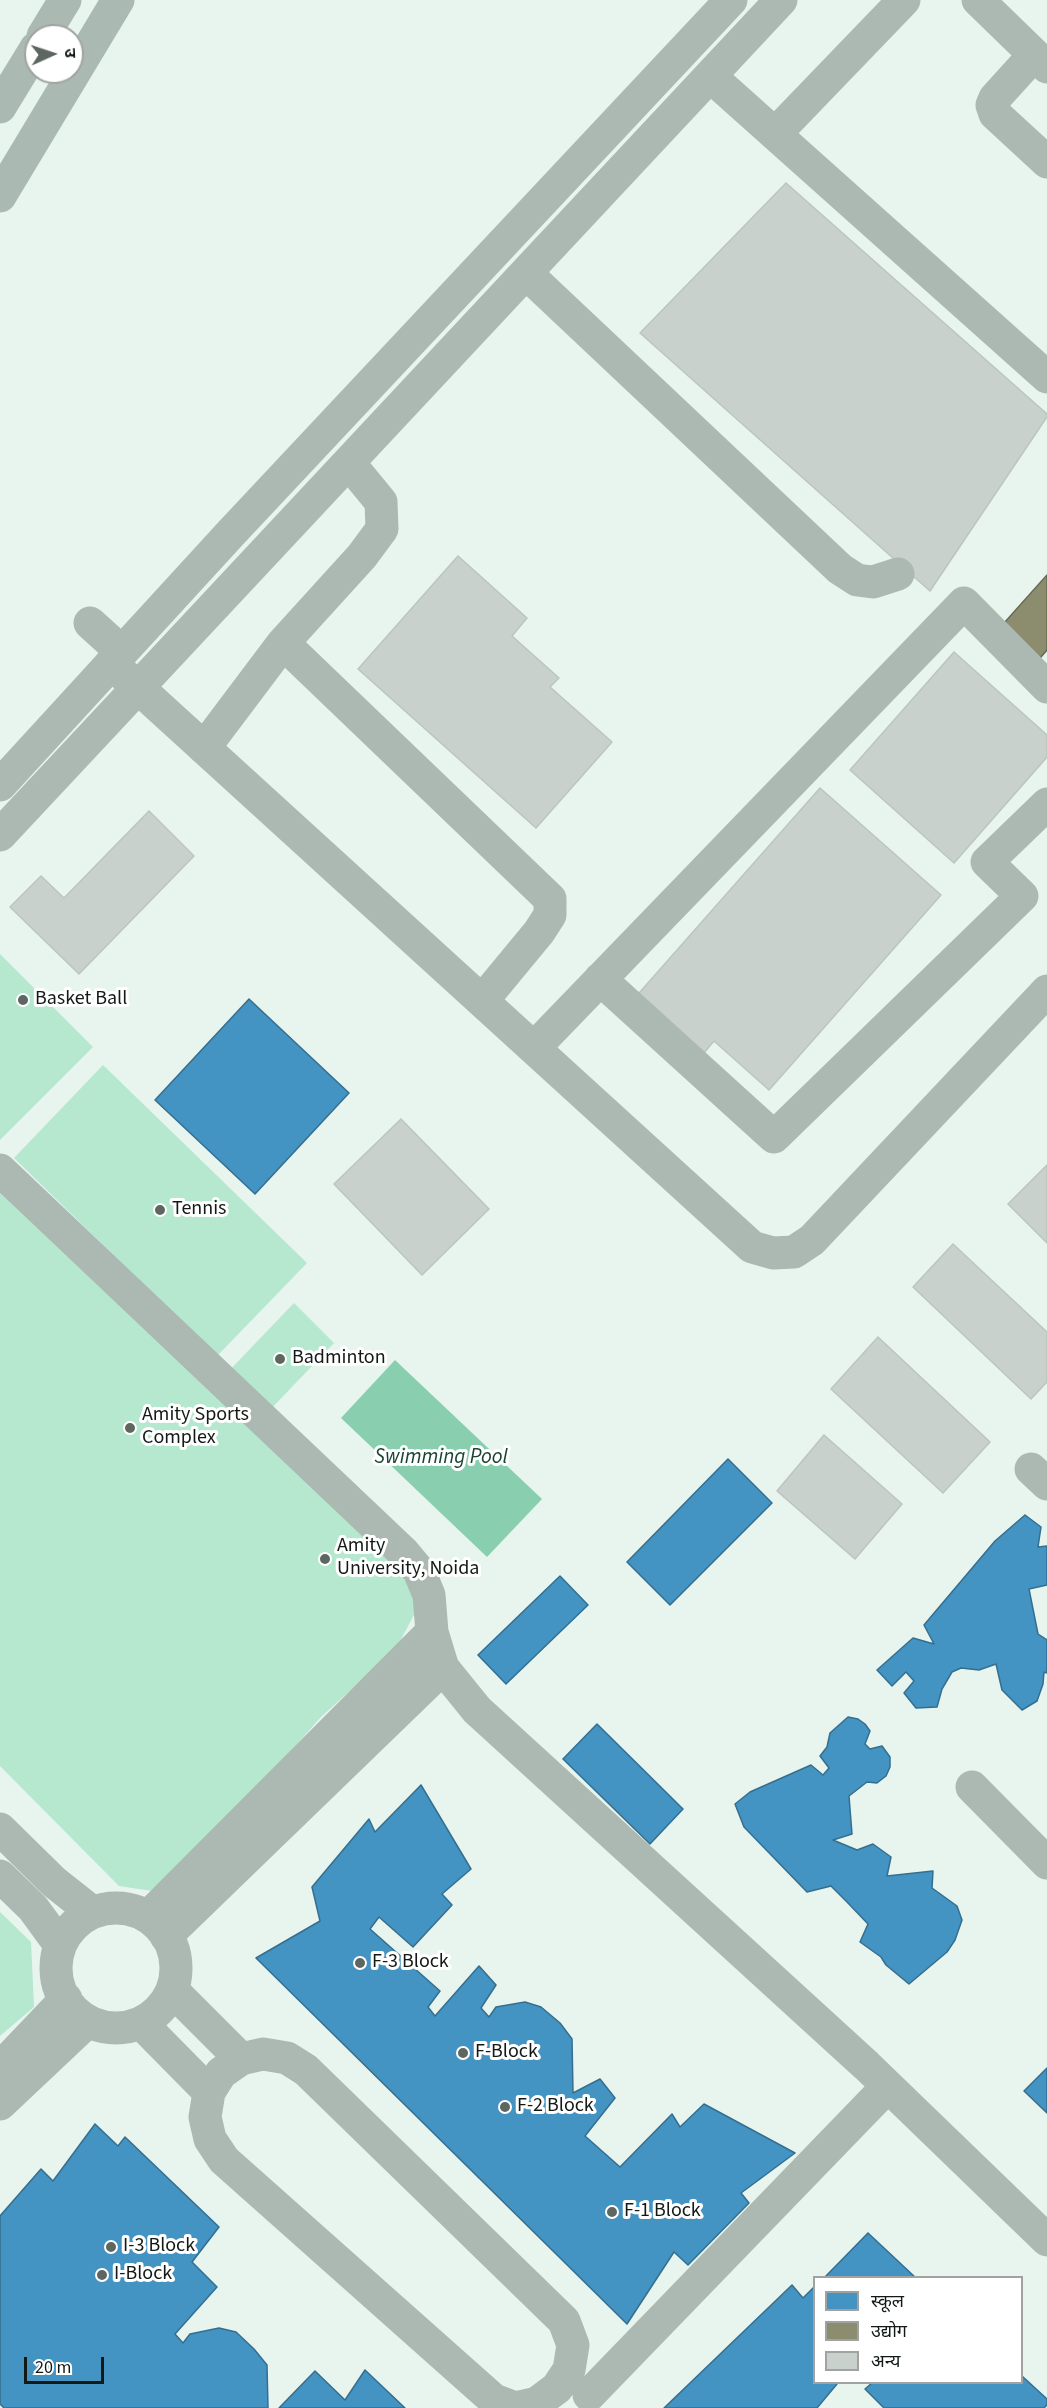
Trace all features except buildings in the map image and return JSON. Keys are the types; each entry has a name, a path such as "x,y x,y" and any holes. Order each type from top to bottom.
{"main road":[{"path":"50,24 65,0"},
{"path":"0,196 118,0"},
{"path":"0,107 24,68"}],"street":[{"path":"0,785 731,0"},
{"path":"0,835 781,0"},
{"path":"776,134 904,0"},
{"path":"978,0 1041,61 995,98 993,105 995,114 1047,162"},
{"path":"666,69 701,85 776,134 1047,377"},
{"path":"526,273 840,569 857,580 873,582 898,574"},
{"path":"204,748 283,644 362,556 382,529 381,502 349,463"},
{"path":"534,1048 964,603 1047,687"},
{"path":"90,623 138,688 752,1247 773,1253 794,1252 812,1240 1047,991"},
{"path":"283,644 550,899 549,915 539,932 482,1001"},
{"path":"600,979 774,1137 1022,896 987,862 1047,804"},
{"path":"0,1170 404,1553 419,1571 429,1595 432,1632 443,1668 477,1710 888,2087 1047,2240"},
{"path":"157,1927 432,1632"},
{"path":"157,1927 443,1668"},
{"path":"972,1787 1047,1863"},
{"path":"0,1829 54,1882 92,1912"},
{"path":"0,1876 33,1908 60,1945"},
{"path":"114,1907 138,1911 173,1945 177,1965 173,1991 161,2009 141,2023 119,2029 94,2024 61,1992 56,1970 60,1945 72,1926 92,1912 114,1907"},
{"path":"173,1991 241,2059"},
{"path":"0,2068 77,2010"},
{"path":"0,2104 77,2010"},
{"path":"141,2023 209,2092"},
{"path":"263,2054 287,2058 306,2070 564,2321 573,2345 569,2370 557,2388 540,2405 515,2408 494,2400 224,2160 210,2139 205,2117 209,2092 221,2073 241,2059 263,2054"},
{"path":"569,2370 596,2402 888,2087"}],"shaded area":[{"name":"Basket Ball","path":"0,954 93,1047 0,1140"},
{"name":"Tennis","path":"103,1065 307,1263 217,1356 14,1158"},
{"name":"Amity Sports Complex","path":"0,1177 415,1584 416,1611 396,1649 321,1717 248,1799 159,1892 119,1886 0,1766"},
{"name":"Badminton","path":"294,1303 334,1343 266,1414 226,1374"},
{"path":"0,1912 31,1942 34,2007 0,2036"}],"water":[{"name":"Swimming Pool","path":"395,1360 542,1499 487,1557 341,1418"}],"place":[{"name":"Basket Ball","path":"23,1000"},
{"name":"Tennis","path":"160,1210"},
{"name":"Badminton","path":"280,1359"},
{"name":"Amity Sports Complex","path":"130,1428"},
{"name":"Amity University, Noida","path":"325,1559"},
{"name":"F-3 Block","path":"360,1963"},
{"name":"F-Block","path":"463,2053"},
{"name":"F-2 Block","path":"505,2107"},
{"name":"F-1 Block","path":"612,2212"},
{"name":"I-3 Block","path":"111,2247"},
{"name":"I-Block","path":"102,2275"}]}
